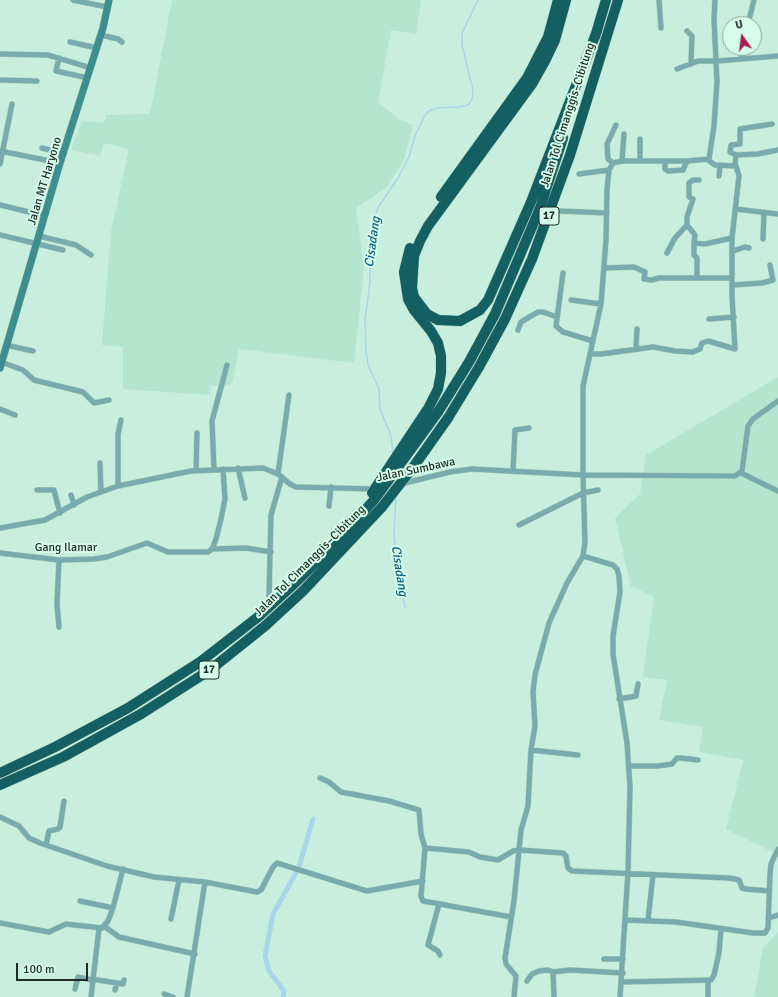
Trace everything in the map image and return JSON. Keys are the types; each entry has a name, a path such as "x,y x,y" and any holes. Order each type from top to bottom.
{"highway":[{"path":"375,501 429,407 438,389 441,373 441,356 438,343 431,331 414,310 408,299 404,272 408,254 423,222 527,78 548,37 558,0"},
{"path":"566,0 555,40 535,78 428,226 420,241 414,256 412,288 414,297 427,314 438,320 460,321 480,310 488,300 531,202 597,31"},
{"name":"Jalan Tol Cimanggis–Cibitung","path":"0,785 63,757 141,714 210,670 265,626 303,591 375,501 438,412 469,362 495,314 521,255 559,152 606,0"},
{"name":"Jalan Tol Cimanggis–Cibitung","path":"0,773 55,747 128,708 200,662 258,617 330,549 375,501 414,466 448,418 479,367 505,319 532,259 570,155 618,0"}],"main road":[{"name":"Jalan MT Haryono","path":"1,365 4,347 60,163 88,78 101,35 108,4"}],"street":[{"path":"73,0 108,4"},
{"path":"659,0 661,28"},
{"path":"708,160 714,126 717,62 714,19 715,0"},
{"path":"750,16 754,0"},
{"path":"687,31 692,36 691,64"},
{"path":"101,35 118,39 122,42"},
{"path":"70,42 97,48"},
{"path":"0,54 35,54 59,58 91,68"},
{"path":"677,69 702,60 717,62 778,56"},
{"path":"59,58 56,71 88,78"},
{"path":"0,80 37,81"},
{"path":"0,164 12,104"},
{"path":"772,124 740,129 740,144 731,145 730,152 736,155 758,154 778,150"},
{"path":"613,163 608,159 607,144 616,125"},
{"path":"622,161 624,134"},
{"path":"640,139 640,160"},
{"path":"42,148 64,154"},
{"path":"2,151 60,163"},
{"path":"591,354 653,347 675,351 693,352 700,349 703,343 710,341 735,349 732,285 732,238 739,176 738,168 735,166 736,155"},
{"path":"514,997 516,976 506,964 505,960 519,850 520,830 528,806 531,750 535,726 533,692 535,675 553,614 567,583 583,556 585,535 583,493 583,386 601,304 609,170 613,163 640,160 708,160 712,164 735,166"},
{"path":"665,161 665,169 668,171 683,170 687,161"},
{"path":"719,176 720,165"},
{"path":"579,174 609,170"},
{"path":"697,278 697,258 693,250 695,235 687,225 687,217 693,199 690,198 689,183 691,180 699,180"},
{"path":"0,205 44,216"},
{"path":"735,209 778,214"},
{"path":"559,211 607,214"},
{"path":"763,239 764,213"},
{"path":"667,253 675,238 687,225"},
{"path":"0,235 38,239 76,246 91,255"},
{"path":"694,243 705,244 732,238"},
{"path":"38,239 63,250"},
{"path":"733,251 749,248"},
{"path":"732,285 758,284 776,279 770,265"},
{"path":"604,268 634,267 645,272 644,279 652,280 659,278 732,278"},
{"path":"563,273 556,326 563,332 593,341"},
{"path":"571,300 601,304"},
{"path":"518,330 521,322 538,312 543,312 557,317"},
{"path":"709,319 734,318"},
{"path":"636,348 637,329"},
{"path":"4,347 33,351"},
{"path":"1,365 23,370 34,380 83,392 94,403 109,400"},
{"path":"214,470 212,421 227,365"},
{"path":"269,596 271,514 280,475 290,395"},
{"path":"778,401 753,419 748,426 741,473 778,491"},
{"path":"0,409 15,415"},
{"path":"118,486 118,434 121,420"},
{"path":"513,471 515,430 529,428"},
{"path":"196,471 197,433"},
{"path":"100,463 100,492"},
{"path":"238,468 245,498"},
{"name":"Jalan Sumbawa","path":"0,528 42,522 100,492 118,486 196,471 266,468 280,475 291,485 296,487 376,489 457,470 472,469 583,475 705,477 735,476 741,473"},
{"path":"223,469 225,499 219,528 212,549 246,548 271,552"},
{"path":"329,506 331,487"},
{"path":"37,490 54,490 60,513"},
{"path":"519,525 583,493 598,490"},
{"path":"71,495 74,505"},
{"name":"Gang Ilamar","path":"0,554 59,560 106,558 141,544 154,545 168,552 203,552 212,549"},
{"path":"583,556 610,564 615,567 619,573 620,592 613,642 619,699 629,766 628,872 620,997"},
{"path":"59,560 57,604 59,627"},
{"path":"619,699 636,696 638,684"},
{"path":"531,750 578,755"},
{"path":"629,766 658,766 672,764 677,758 698,760"},
{"path":"320,778 330,782 339,791 389,801 418,809 425,848 421,896 423,901 511,917"},
{"path":"46,845 49,831 60,827 64,801"},
{"path":"0,817 22,828 29,838 46,845 154,877 205,882 257,892 261,890 273,867 277,864 367,891 422,881"},
{"path":"425,848 469,852 480,857 498,860 513,851 519,850 564,853 568,868 572,871 628,872 653,876 739,880 742,888 769,891"},
{"path":"626,920 648,920 697,924 721,929 762,934 768,928 771,864 778,849"},
{"path":"91,997 92,980 102,928 108,921 113,908 123,869"},
{"path":"648,920 653,876"},
{"path":"171,919 179,880"},
{"path":"187,997 195,954 205,882"},
{"path":"80,901 113,908"},
{"path":"439,904 428,945 440,955"},
{"path":"769,918 778,915"},
{"path":"0,923 49,932 66,924 102,928 119,937 195,954"},
{"path":"622,982 650,983 679,980 711,980 714,975 721,929"},
{"path":"604,959 623,959"},
{"path":"527,981 532,974 539,971 548,970 553,972 574,970 622,973"},
{"path":"553,972 554,997"},
{"path":"75,989 78,977 123,984 124,980"},
{"path":"708,981 708,997"},
{"path":"115,990 117,983"},
{"path":"164,994 174,997"}],"shaded area":[{"path":"172,0 421,0 416,34 391,30 378,103 399,119 413,125 404,159 387,187 356,208 364,268 354,363 239,349 232,384 224,387 211,385 210,395 123,389 123,347 102,345 111,231 129,149 104,143 100,156 71,150 82,121 104,123 106,115 150,114"},
{"path":"778,377 778,843 773,852 726,829 743,760 699,752 703,727 659,720 667,680 643,677 654,597 631,586 615,518 640,494 646,455"},
{"path":"778,932 778,997 754,997 763,948"}],"waterway":[{"name":"Cisadang","path":"393,455 391,436 380,409 379,389 368,365 366,350 365,319 370,283 370,237 373,220 379,206 398,178 409,157 415,136 424,117 429,111 436,108 468,105 472,99 473,90 462,45 462,33 478,0"},
{"name":"Cisadang","path":"396,496 394,535 398,575 405,607"},
{"path":"299,867 313,819"},
{"path":"283,997 284,991 269,971 265,956 273,914 297,871"}]}
